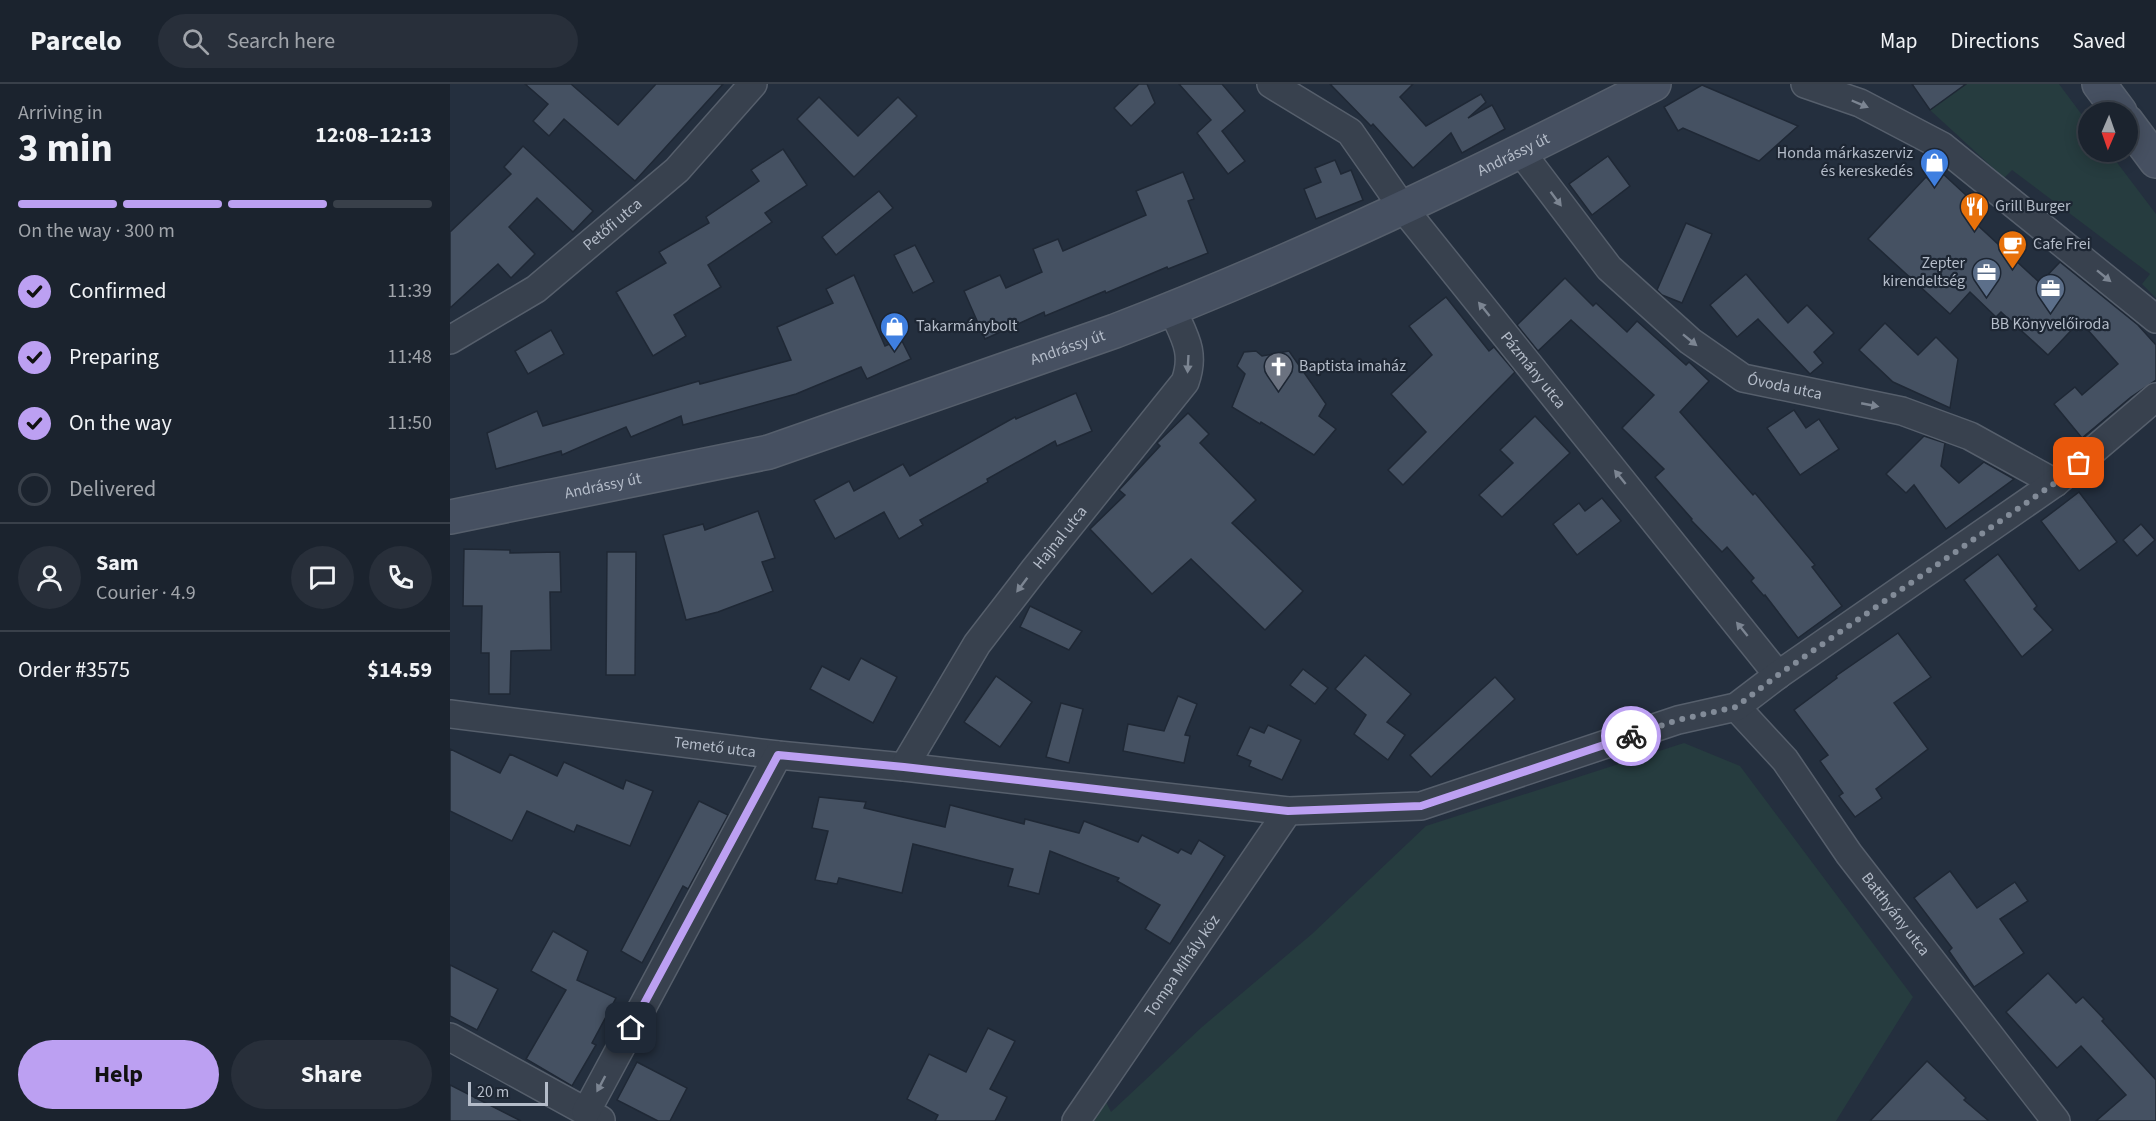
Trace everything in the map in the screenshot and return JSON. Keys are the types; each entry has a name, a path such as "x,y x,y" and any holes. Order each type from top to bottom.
{"main road":[{"name":"Andrássy út","path":"450,517 769,452 1116,331 1172,309 1403,208 1521,152 1654,84"},
{"path":"2099,84 2112,102"},
{"path":"2138,137 2156,161"}],"street":[{"name":"Petőfi utca","path":"450,340 536,289 677,170 753,84"},
{"name":"Pázmány utca","path":"1271,84 1350,132 1403,208 1778,675"},
{"path":"1805,84 1860,103 1942,146 2156,319"},
{"name":"Óvoda utca","path":"1521,152 1609,268 1690,341 1743,378 1902,411 1970,436 2055,483"},
{"name":"Hajnal utca","path":"904,767 977,644 1185,382 1191,366 1188,345 1172,309"},
{"name":"Temető utca","path":"450,714 778,755 904,767 1288,811 1421,806 1678,720 1736,707 1778,675 2055,483 2156,398"},
{"name":"Batthyány utca","path":"1736,707 1785,760 1849,854 2056,1121"},
{"path":"450,1037 594,1117 778,755"},
{"name":"Tompa Mihály köz","path":"1076,1121 1288,811"}],"green space":[{"path":"1966,84 2059,84 2078,110 2078,162 2117,162 2156,214 2156,298 2142,284 2150,274 2012,170 2004,178 1930,110"},
{"path":"1684,743 1740,766 1913,997 1836,1121 1094,1121 1106,1102 1111,1112 1202,1027 1312,934 1426,826"}],"building":[{"path":"525,84 571,84 618,125 656,84 723,84 635,181 564,119 549,136 533,121 548,104"},
{"path":"1139,84 1147,84 1155,103 1131,126 1114,108"},
{"path":"1179,84 1222,84 1245,111 1222,131 1245,161 1228,174 1197,133 1211,120"},
{"path":"1330,84 1413,84 1400,97 1426,126 1481,94 1486,102 1468,118 1492,105 1505,129 1462,153 1451,133 1413,168 1373,124 1371,126"},
{"path":"1912,84 1966,84 1930,110"},
{"path":"1702,85 1798,126 1759,161 1683,128 1678,131 1664,107"},
{"path":"819,97 858,136 898,97 917,116 854,177 797,119"},
{"path":"523,146 593,211 573,232 537,198 509,227 535,254 511,278 498,264 450,308 450,232 511,174 504,167"},
{"path":"783,149 807,185 765,213 772,222 708,265 721,287 674,315 686,336 653,356 616,292 666,263 659,252 709,223 706,217 759,181 751,170"},
{"path":"1608,156 1630,186 1592,215 1569,184"},
{"path":"1335,160 1341,174 1351,170 1363,200 1316,219 1304,189 1321,182 1315,168"},
{"path":"1183,172 1194,199 1188,201 1208,253 1045,316 1044,312 985,339 964,291 1000,275 1006,288 1042,272 1033,249 1058,239 1063,251 1146,215 1136,191"},
{"path":"1941,172 1968,197 1965,201 1971,219 2040,283 2060,262 2138,325 2156,345 2156,380 2131,397 2082,438 2054,404 2075,387 2082,395 2118,364 2080,321 2048,355 2001,312 1996,317 1970,292 1950,314 1868,239 1926,177 1931,182"},
{"path":"879,191 893,208 836,255 822,237"},
{"path":"1686,223 1712,234 1682,303 1662,295 1657,290"},
{"path":"915,245 934,282 913,293 894,255"},
{"path":"1746,274 1788,323 1807,305 1834,333 1814,352 1823,363 1810,374 1758,319 1737,337 1710,305"},
{"path":"854,275 885,346 901,339 911,359 867,379 861,367 796,394 683,425 681,416 631,437 626,427 562,455 561,451 496,469 487,433 537,411 543,426 699,381 700,384 791,360 777,327 833,303 826,289"},
{"path":"1565,278 1593,306 1596,303 1627,332 1637,321 1686,365 1689,362 1709,381 1680,412 1753,495 1755,493 1815,565 1812,567 1842,606 1798,638 1765,595 1751,581 1754,578 1727,547 1722,552 1691,520 1655,477 1664,469 1622,428 1654,395 1571,320 1538,351 1517,325"},
{"path":"1446,297 1489,351 1494,347 1515,372 1403,485 1388,470 1426,432 1391,394 1432,355 1409,326"},
{"path":"1885,323 1918,355 1936,337 1958,359 1950,408 1893,382 1859,350"},
{"path":"551,330 564,354 528,374 515,351"},
{"name":"Baptista imaház","path":"1256,351 1262,356 1289,351 1326,404 1319,416 1336,429 1314,455 1232,407 1245,374 1237,366 1244,352"},
{"path":"1076,393 1092,431 1057,446 1055,441 987,479 988,482 920,520 923,525 899,539 884,512 835,539 814,500 849,481 854,491 903,464 910,476 1015,417 1016,419"},
{"path":"1794,410 1806,428 1819,419 1839,449 1800,475 1767,428"},
{"path":"1188,413 1209,434 1200,443 1256,500 1232,523 1303,591 1265,630 1191,559 1152,594 1090,529 1125,495 1119,490 1160,446 1157,443"},
{"path":"1535,416 1570,453 1502,517 1479,495 1513,463 1500,450"},
{"path":"1924,436 1945,443 1941,466 1959,483 1984,462 2014,479 1946,529 1914,485 1906,493 1886,474"},
{"path":"2079,492 2117,542 2079,571 2041,521"},
{"path":"1602,498 1621,521 1577,555 1553,524 1579,503 1585,511"},
{"path":"758,511 775,558 762,562 773,591 718,612 686,620 663,535 703,524 705,530"},
{"path":"2141,524 2155,540 2137,556 2123,540"},
{"path":"464,549 510,550 510,553 560,552 561,592 550,592 551,650 511,651 510,694 489,694 489,653 481,653 482,606 463,606"},
{"path":"607,552 636,552 635,675 606,675"},
{"path":"1998,554 2037,606 2034,609 2053,630 2022,657 1964,580"},
{"path":"1030,606 1082,631 1069,650 1020,627"},
{"path":"1898,633 1931,677 1894,703 1928,749 1876,789 1882,798 1855,817 1839,796 1843,793 1820,761 1828,755 1794,710 1837,678 1836,676"},
{"path":"1365,655 1411,694 1387,722 1405,735 1388,760 1354,734 1366,715 1335,689"},
{"path":"861,658 897,677 873,723 810,689 822,666 849,680"},
{"path":"1303,669 1328,688 1315,704 1290,685"},
{"path":"996,676 1032,702 1000,747 964,722"},
{"path":"1495,677 1515,699 1431,777 1410,755"},
{"path":"1178,696 1197,704 1185,735 1190,736 1184,763 1123,751 1128,724 1164,731"},
{"path":"1061,703 1083,709 1069,763 1046,757"},
{"path":"1268,725 1301,740 1282,780 1249,766 1251,761 1237,755 1250,727 1264,733"},
{"path":"450,749 500,773 510,754 557,776 564,762 623,789 626,780 653,791 630,846 577,825 574,832 527,811 512,841 450,811"},
{"path":"819,797 866,802 864,808 945,827 950,805 1024,824 1025,819 1079,833 1084,821 1138,842 1142,835 1178,853 1181,849 1191,854 1199,840 1225,856 1170,944 1145,929 1160,905 1117,881 1119,878 1050,851 1039,894 1008,886 1013,869 913,844 902,893 839,878 837,884 815,880 828,831 812,828"},
{"path":"699,801 728,815 688,889 683,886 642,963 621,951"},
{"path":"1950,871 1977,908 2015,882 2028,901 2000,919 2024,953 1974,987 1949,951 1952,948 1914,898"},
{"path":"553,931 588,951 577,980 616,998 592,1043 596,1045 572,1086 526,1059 566,990 531,971"},
{"path":"450,965 498,989 477,1030 450,1016"},
{"path":"2048,973 2076,1003 2083,997 2156,1080 2156,1121 2096,1121 2126,1095 2081,1046 2057,1068 2006,1012"},
{"path":"988,1028 1015,1041 990,1089 1007,1097 995,1121 935,1121 938,1115 907,1099 929,1054 966,1072"},
{"path":"1927,1061 1966,1098 1964,1100 1989,1121 1870,1121"},
{"path":"637,1062 687,1088 670,1121 658,1121 617,1100"},
{"path":"450,1085 521,1121 450,1121"}],"way so far":[{"path":"1631,736 1678,720 1736,707 1778,675 2055,483 2079,463"}],"place":[{"name":"Honda márkaszerviz és kereskedés","path":"1934,188"},
{"name":"Grill Burger","path":"1974,232"},
{"name":"Cafe Frei","path":"2012,270"},
{"name":"Zepter kirendeltség","path":"1986,298"},
{"name":"BB Könyvelőiroda","path":"2050,314"},
{"name":"Takarmánybolt","path":"895,352"},
{"name":"Baptista imaház","path":"1278,392"}],"route":[{"path":"631,1028 778,755 904,767 1288,811 1421,806 1631,736"}]}
